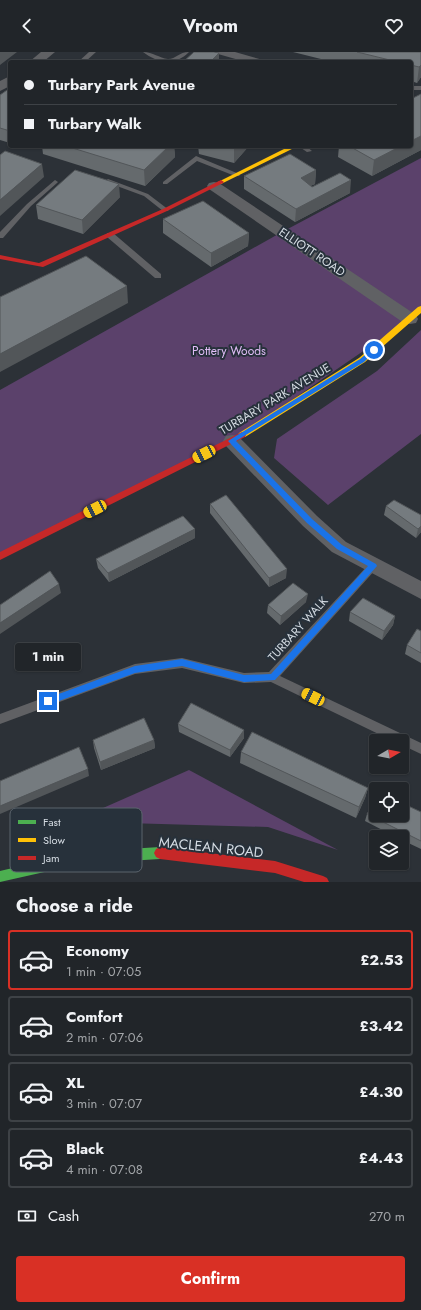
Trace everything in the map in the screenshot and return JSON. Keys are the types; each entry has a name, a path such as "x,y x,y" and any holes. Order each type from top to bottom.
{"street":[{"path":"38,60 49,52"},
{"path":"222,52 248,60"},
{"path":"0,257 40,265 165,210 291,148"},
{"name":"ELLIOTT ROAD","path":"214,186 410,319"},
{"name":"TURBARY PARK AVENUE","path":"0,556 232,441 362,360 421,309"},
{"path":"232,441 310,521 339,547 421,591"},
{"name":"MACLEAN ROAD","path":"142,854 168,853 275,868 323,882"},
{"name":"MACLEAN ROAD","path":"0,877 21,872"}],"lane":[{"path":"83,60 93,52"},
{"path":"146,52 164,60"},
{"path":"177,60 186,52"},
{"path":"304,148 309,151"},
{"path":"165,183 196,158 237,174"},
{"path":"97,178 146,195 165,210"},
{"path":"0,236 29,205 55,182"},
{"path":"110,235 158,276"},
{"name":"TURBARY WALK","path":"0,719 135,669 182,663 244,678 272,677 373,566"},
{"path":"272,677 421,749"}],"green space":[{"name":"Pottery Woods","path":"421,158 421,309 410,319 232,441 0,556 0,390 282,232"},
{"path":"421,330 421,434 328,505 274,458 277,439 377,371"},
{"path":"189,770 338,850 268,827 142,823 142,808 103,808"}],"building":[{"path":"194,52 219,53 212,60 185,60"},
{"path":"357,52 421,52 421,65 419,67 413,66 413,60 390,60"},
{"path":"8,89 8,130 0,128 0,95"},
{"path":"421,94 421,136 413,140 413,98"},
{"path":"72,148 167,148 144,170"},
{"path":"353,148 397,148 374,160"},
{"path":"5,151 42,164 0,200 0,155"},
{"path":"290,154 316,170 301,178 312,187 340,173 351,180 296,209 244,176"},
{"path":"75,170 119,184 82,220 36,205"},
{"path":"203,201 249,233 211,253 163,219"},
{"path":"86,256 127,286 0,354 0,297"},
{"path":"226,495 287,569 269,578 210,504"},
{"path":"394,500 421,515 421,526 418,529 386,506"},
{"path":"183,516 195,529 108,573 96,559"},
{"path":"50,571 59,584 0,623 0,605"},
{"path":"293,583 308,594 281,616 268,605"},
{"path":"363,598 395,616 384,631 350,612"},
{"path":"417,629 421,631 421,653 407,645"},
{"path":"191,703 244,730 230,750 178,724"},
{"path":"144,718 154,740 100,762 93,740"},
{"path":"252,732 368,788 359,807 241,752"},
{"path":"79,747 88,769 0,806 0,781"},
{"path":"409,806 421,812 421,841 409,835 409,830 399,830 383,822 409,822"}],"traffic: fast":[{"path":"142,854 160,853"},
{"path":"0,877 21,872"}],"traffic: slow":[{"path":"221,182 291,148"},
{"path":"242,435 362,360 421,309"}],"traffic: jam":[{"path":"0,257 40,265 165,210 221,182"},
{"path":"0,556 242,435"},
{"path":"160,853 275,867 323,882"}],"route":[{"path":"48,701 135,669 182,663 244,678 272,677 373,566 339,547 310,521 232,441 362,360 374,350"}]}
